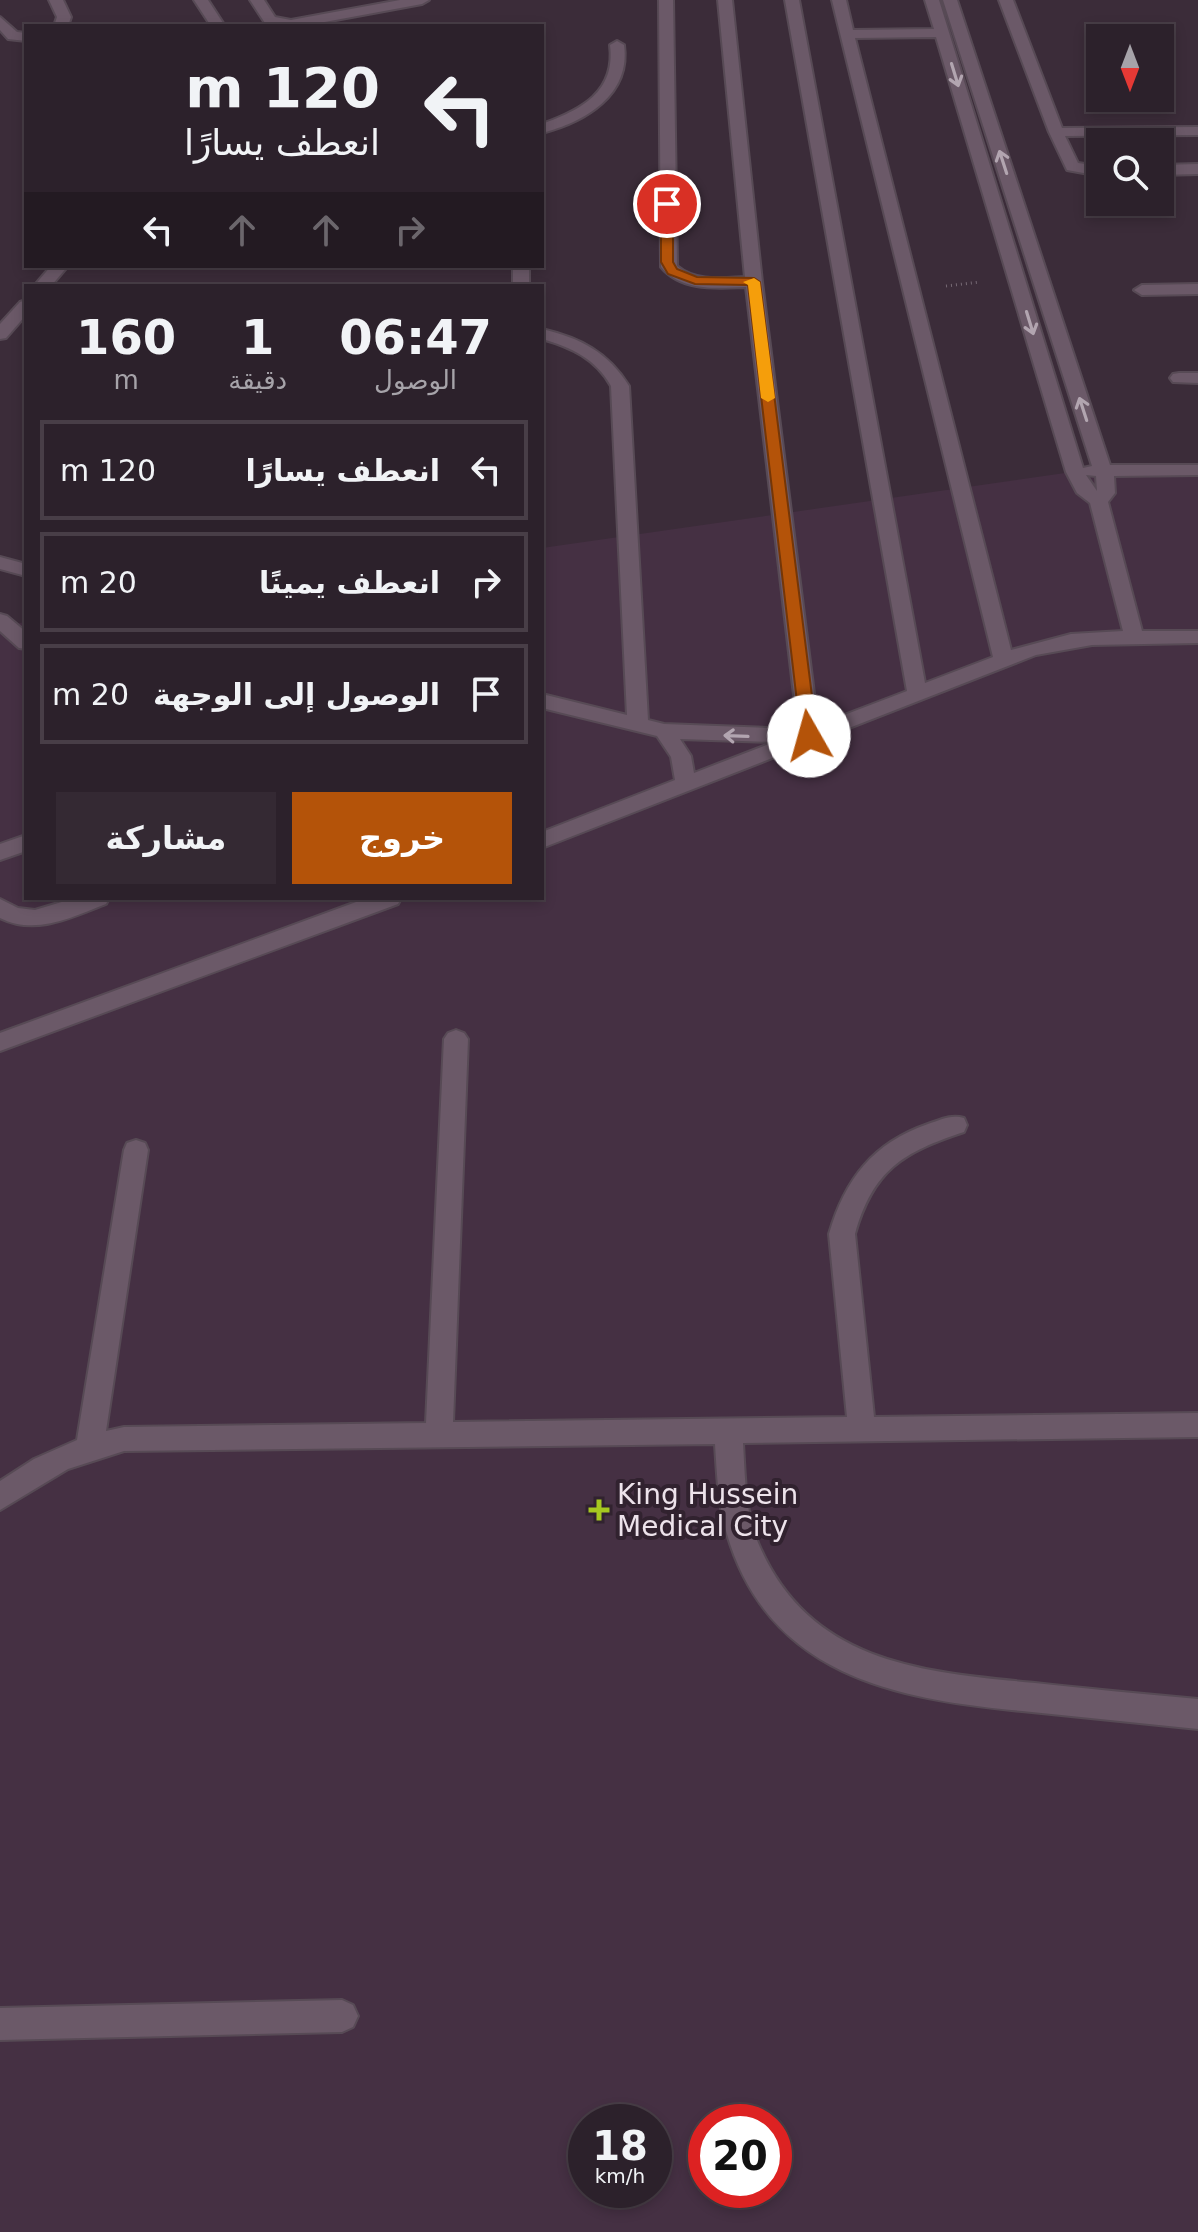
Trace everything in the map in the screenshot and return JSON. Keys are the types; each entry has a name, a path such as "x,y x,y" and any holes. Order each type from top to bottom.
{"street":[{"path":"56,0 64,17 62,24"},
{"path":"201,0 217,24"},
{"path":"257,0 270,20 291,24 422,0"},
{"path":"666,0 669,267 678,276 695,281 754,282"},
{"path":"725,0 754,282 809,736"},
{"path":"792,0 917,693"},
{"path":"839,0 1003,659"},
{"path":"932,0 1078,478"},
{"path":"950,0 1103,485 1134,637"},
{"path":"1006,0 1065,157 1072,167 1086,169"},
{"path":"0,21 8,34 24,37"},
{"path":"847,34 942,33"},
{"path":"544,128 577,115 607,92 620,68 617,45"},
{"path":"1056,132 1198,131"},
{"path":"1174,170 1198,169"},
{"path":"44,284 58,268"},
{"path":"1142,290 1198,289"},
{"path":"0,334 24,307"},
{"path":"544,335 590,352 614,373 620,386 638,725"},
{"path":"1179,378 1198,378"},
{"path":"1078,478 1103,485 1198,470"},
{"path":"1078,478 1103,485 1198,483"},
{"path":"0,563 24,569"},
{"path":"0,620 24,641"},
{"path":"544,839 1003,659 1072,640 1134,637 1156,640 1198,653"},
{"path":"1156,640 1198,637"},
{"path":"544,702 664,731 809,736"},
{"path":"664,731 681,756 686,784"},
{"path":"0,852 24,844"},
{"path":"5,914 42,917 92,900"},
{"path":"0,1042 385,900"},
{"path":"439,1434 456,1039"},
{"path":"862,1428 842,1234 848,1208 868,1173 899,1146 926,1133 955,1125"},
{"path":"90,1446 136,1150"},
{"path":"0,1497 55,1460 90,1446 124,1439 157,1437 1198,1425"},
{"path":"728,1429 734,1502 745,1548 765,1587 799,1627 842,1658 892,1679 945,1690 1198,1714"},
{"path":"0,2024 342,2016"}],"path":[{"path":"911,289 1017,279"}],"shaded area":[{"name":"King Hussein Medical City","path":"1198,469 1198,2232 0,2232 0,626 24,622 24,900 544,900 544,548 1086,470"}],"slow traffic":[{"path":"749,282 754,282 768,398"}],"place":[{"name":"King Hussein Medical City","path":"599,1510"}],"route":[{"path":"667,204 667,262 672,272 695,281 754,282 809,736"}]}
